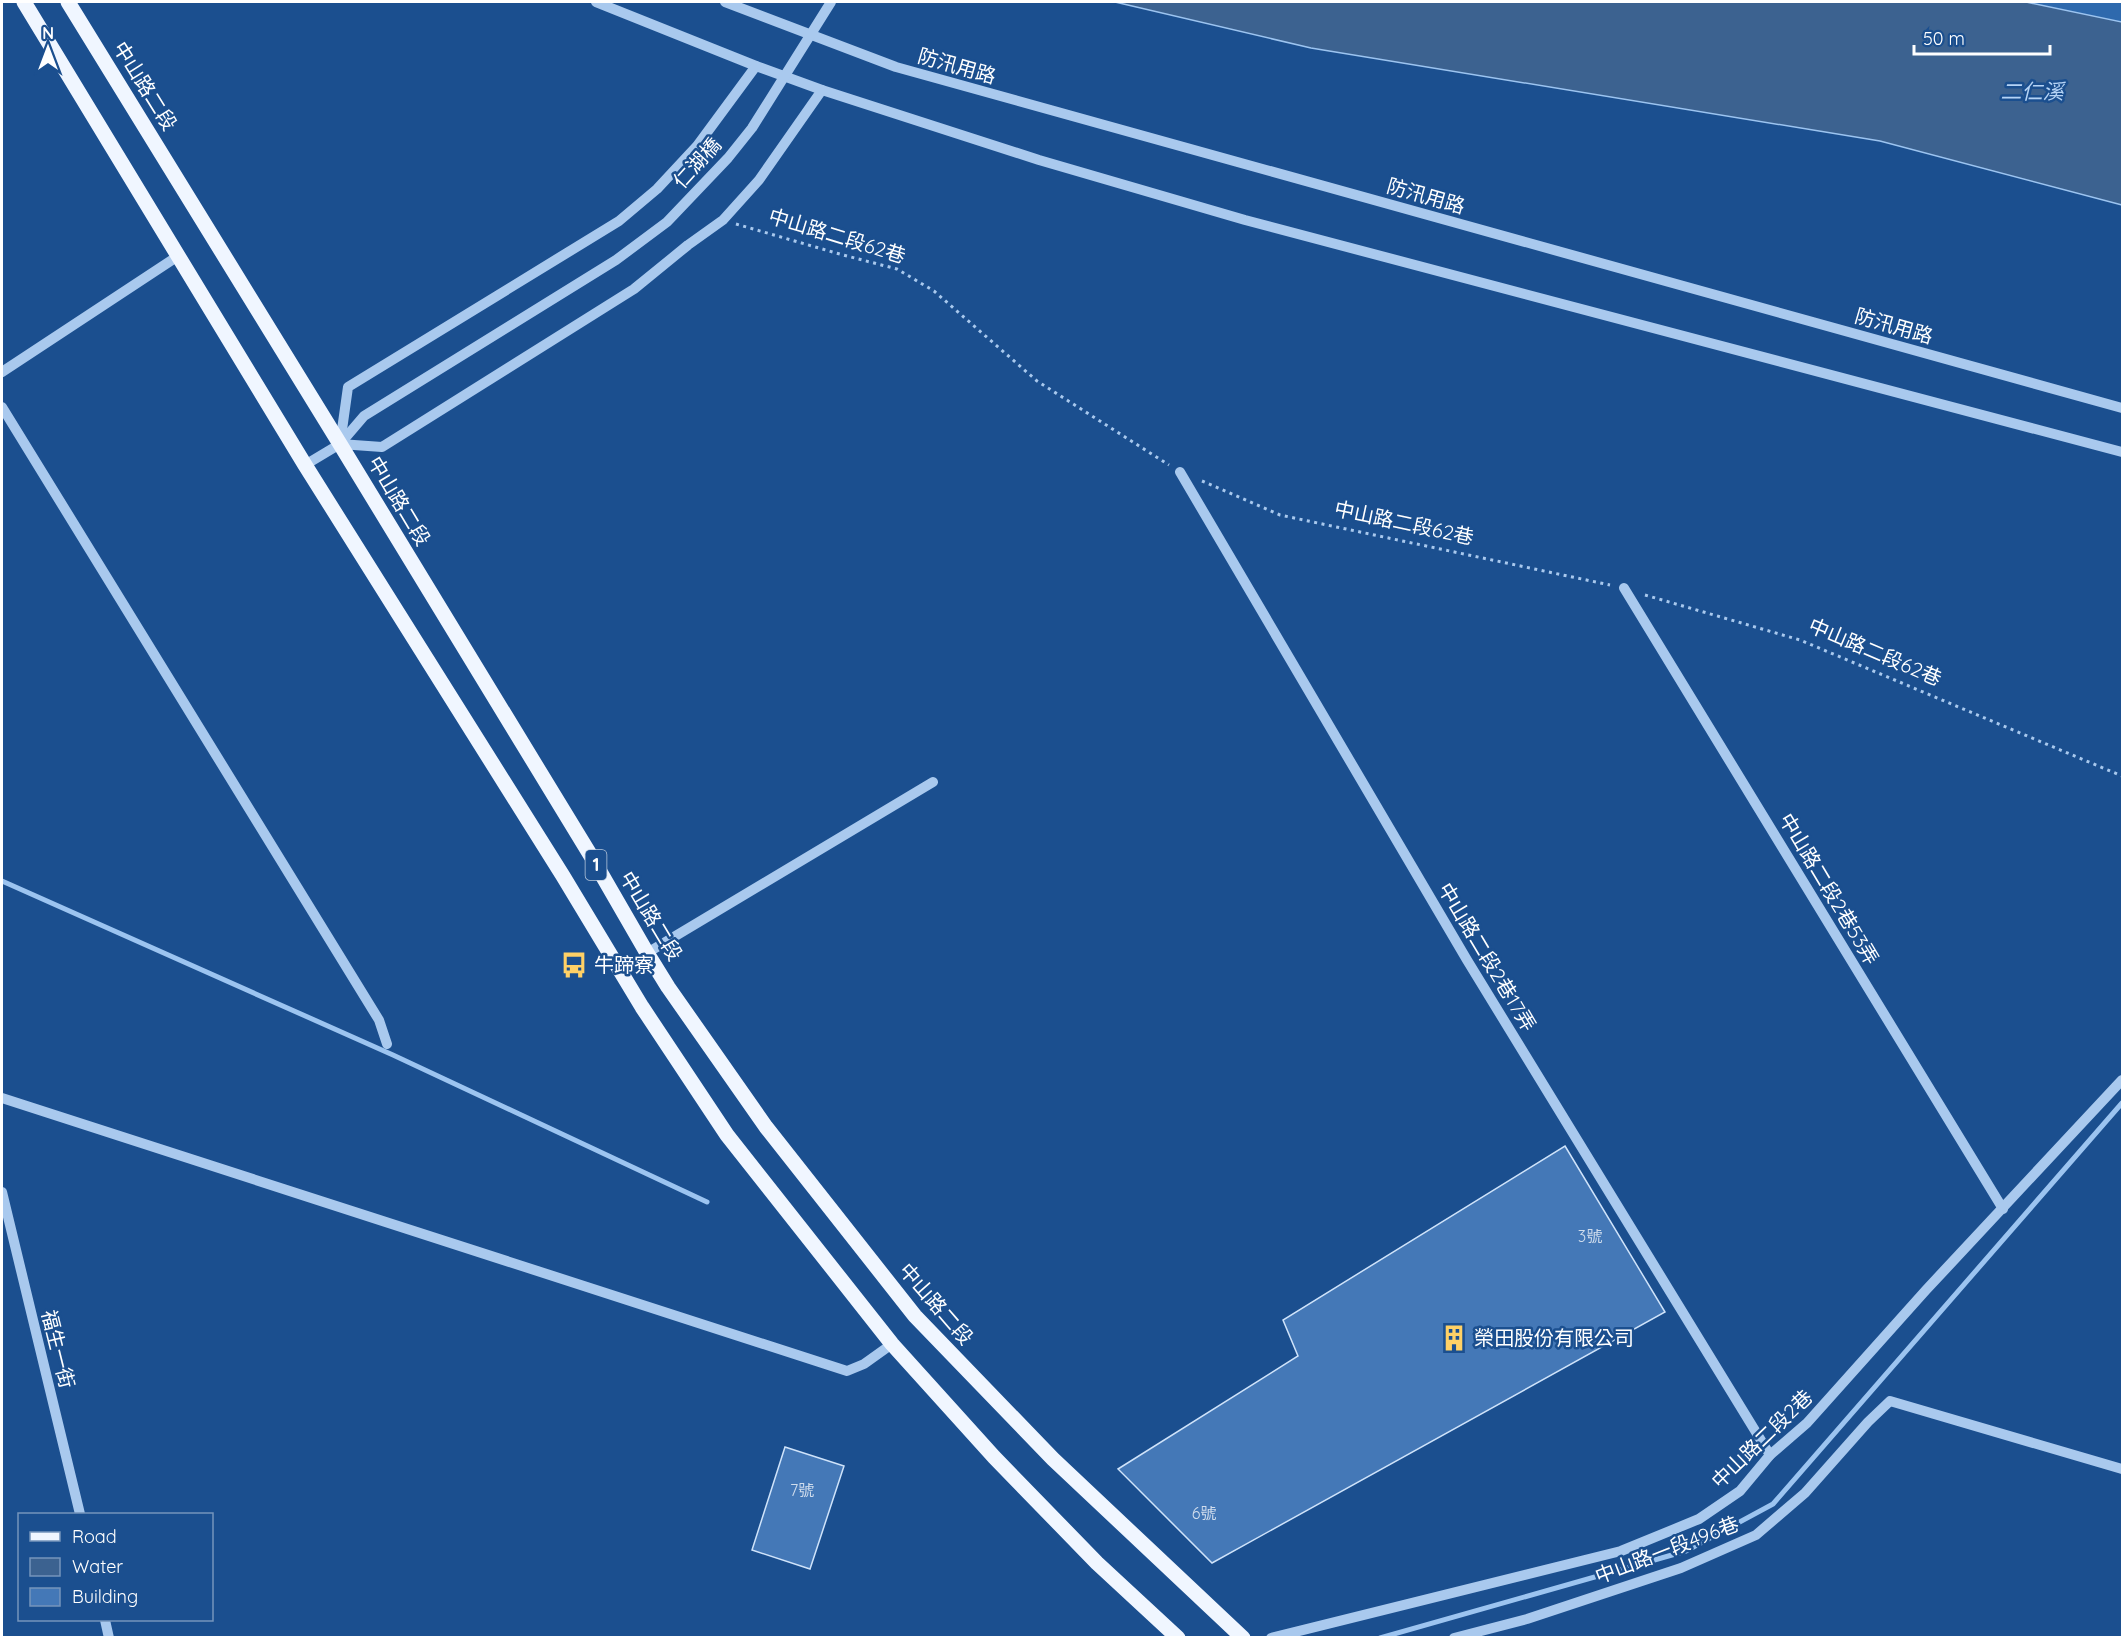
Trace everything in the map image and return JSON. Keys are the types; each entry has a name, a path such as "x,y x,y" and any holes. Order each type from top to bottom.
{"main road":[{"name":"1","path":"24,2 306,465 563,876 642,1007 721,1125 892,1344 994,1457 1097,1563 1178,1638"},
{"name":"中山路二段","path":"68,2 591,856 668,987 766,1127 915,1316 1053,1459 1243,1638"}],"street":[{"path":"597,2 822,90 1039,160 1245,220 2122,452"},
{"name":"防汛用路","path":"724,2 896,67 2122,408"},
{"name":"仁湖橋","path":"340,444 364,416 616,260 659,228 697,191 752,128 831,2"},
{"path":"306,465 340,444 348,387 619,221 657,189 697,146 756,66"},
{"name":"中山路二段62巷","path":"340,444 382,447 634,289 688,244 723,220 759,180 822,90"},
{"path":"2,372 178,256"},
{"path":"2,407 379,1020 387,1044"},
{"name":"中山路二段2巷17弄","path":"1180,472 1467,960 1770,1455"},
{"name":"中山路二段2巷53弄","path":"1624,588 2003,1209"},
{"path":"647,953 933,782"},
{"name":"中山路二段2巷","path":"1271,1638 1621,1551 1700,1519 1740,1491 1770,1455 1807,1423 1926,1290 2122,1080"},
{"path":"2,1098 847,1371 864,1364 892,1344"},
{"name":"福生一街","path":"2,1192 80,1513"},
{"name":"中山路一段496巷","path":"1454,1638 1527,1619 1682,1568 1756,1535 1805,1493 1868,1422 1890,1401 2122,1468"},
{"path":"105,1621 110,1638"}],"path":[{"name":"中山路二段62巷","path":"723,220 897,269 934,291 1037,381 1180,472 1280,515 1624,588 1800,640 2122,776"}],"shaded area":[{"path":"2026,2 2122,2 2122,22"}],"water":[{"name":"二仁溪","path":"1115,2 2026,2 2122,22 2122,205 1880,141 1311,48"}],"building":[{"name":"榮田股份有限公司","path":"1565,1146 1665,1312 1212,1563 1118,1469 1298,1356 1283,1320"},
{"path":"785,1447 844,1466 810,1569 752,1550"}],"waterway":[{"path":"2,881 393,1055 707,1202"},
{"path":"1380,1638 1686,1551 1773,1504 2122,1103"}],"place":[{"name":"牛蹄寮","path":"574,965"},
{"name":"榮田股份有限公司","path":"1454,1338"}]}
